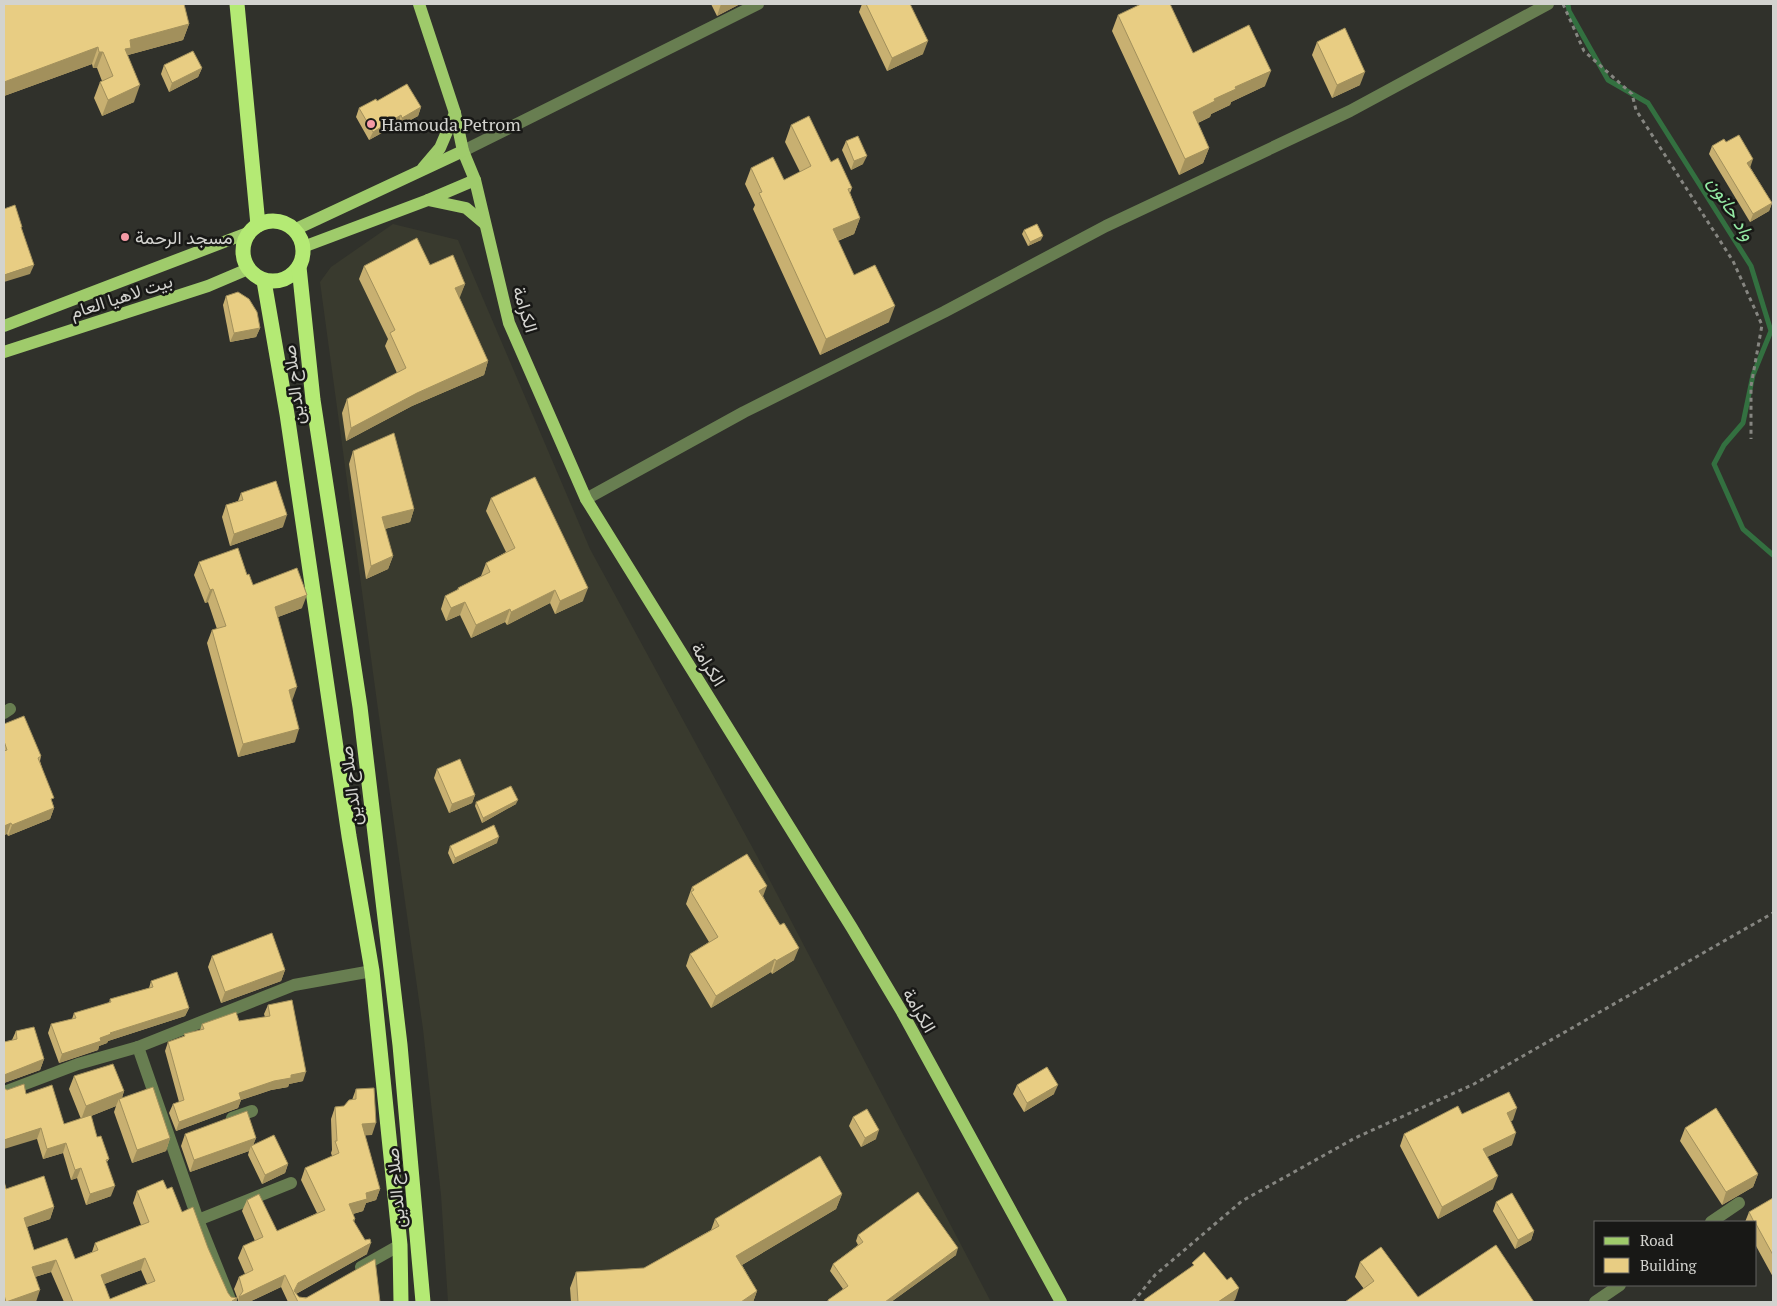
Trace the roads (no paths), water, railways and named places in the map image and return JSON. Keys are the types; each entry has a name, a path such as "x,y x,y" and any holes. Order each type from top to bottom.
{"highway":[{"path":"237,4 254,228"},
{"path":"277,221 286,224 294,230 300,238 303,257 299,267 293,274 284,280 264,281 248,269 242,250 245,240 254,228 267,222 277,221"},
{"name":"صلاح الدين","path":"299,267 313,400 360,707 401,1055 423,1302"},
{"name":"صلاح الدين","path":"264,281 287,414 349,836 372,971 400,1245 401,1302"}],"main road":[{"name":"الكرامة","path":"420,4 455,112 463,151 475,180 509,323 586,499 897,1003 1061,1302"},
{"path":"418,174 440,148 455,112"},
{"path":"294,230 418,174 463,151"},
{"path":"303,248 475,180"},
{"path":"428,200 466,208 485,224"},
{"path":"4,326 254,228"},
{"name":"بيت لاهيا العام","path":"4,352 208,286 248,269"}],"street":[{"path":"463,151 758,4"},
{"path":"586,499 744,412 944,312 1106,226 1350,111 1548,4"},
{"path":"4,1092 78,1064 138,1047 294,986 372,971"},
{"path":"138,1047 176,1140 198,1220 231,1302"},
{"path":"216,1124 252,1111"},
{"path":"198,1220 291,1183"},
{"path":"1712,1221 1739,1203"},
{"path":"349,1274 400,1245"},
{"path":"1594,1302 1618,1286"}],"waterway":[{"name":"واد حانون","path":"1568,4 1569,11 1608,80 1648,103 1751,266 1771,331 1753,375 1743,423 1724,445 1714,464 1743,529 1773,555"}],"place":[{"name":"Hamouda Petrom","path":"371,124"},
{"name":"مسجد الرحمة","path":"125,237"}]}
